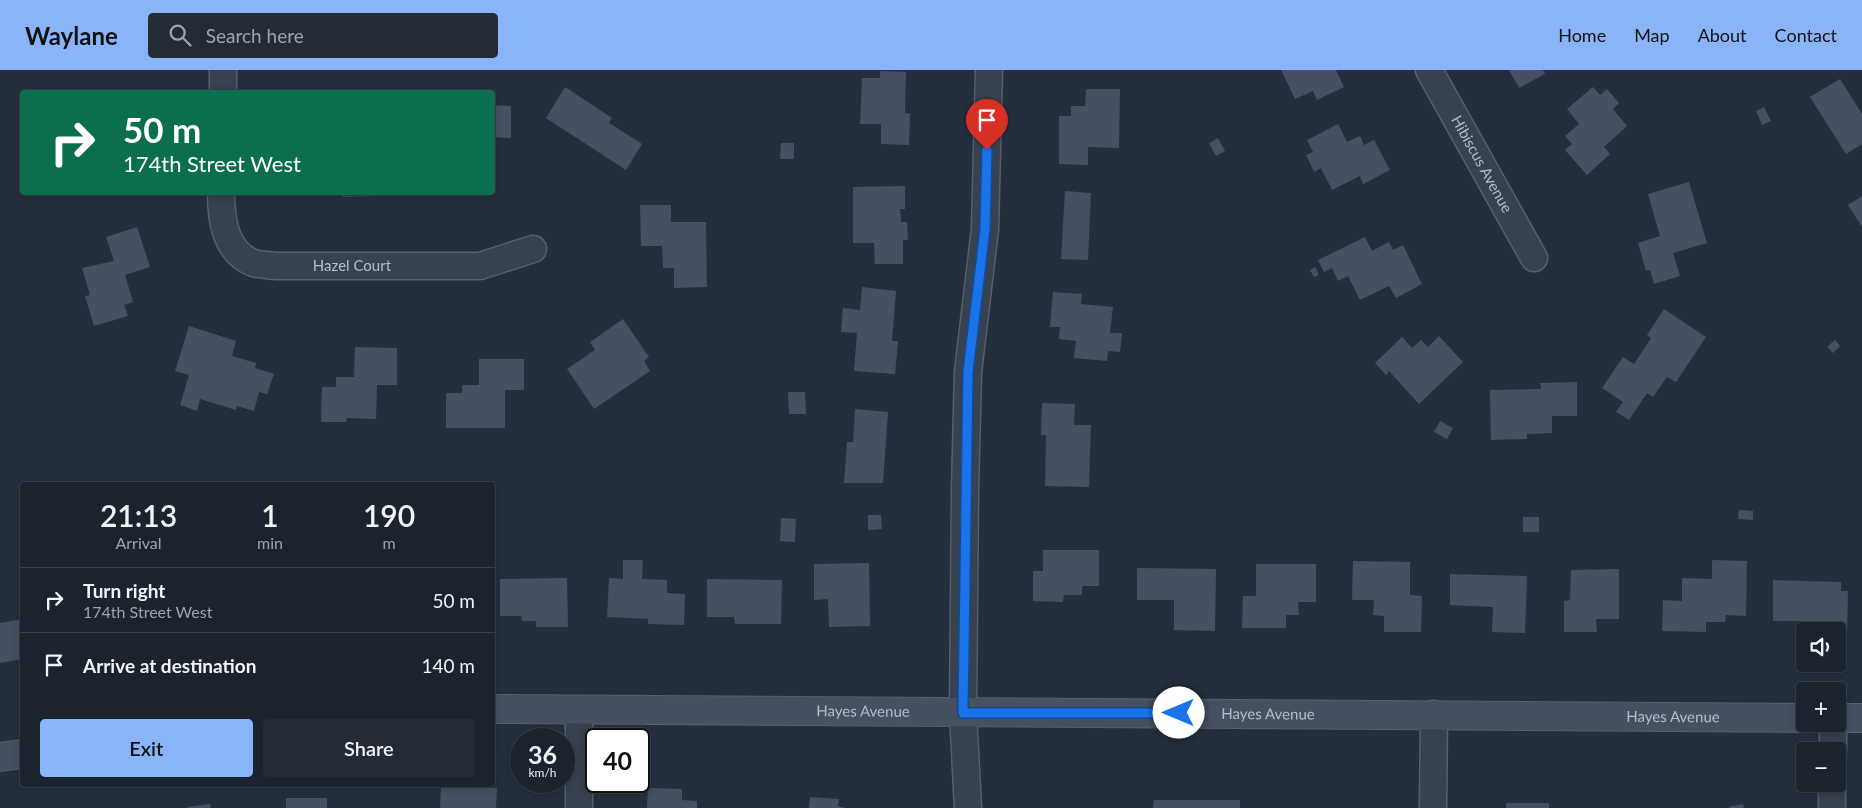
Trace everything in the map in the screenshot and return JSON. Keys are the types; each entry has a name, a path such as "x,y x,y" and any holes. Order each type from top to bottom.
{"street":[{"path":"223,90 224,70"},
{"path":"968,808 963,713 968,372 985,229 989,70"},
{"name":"Hibiscus Avenue","path":"1429,70 1534,258"},
{"name":"Hazel Court","path":"221,195 221,212 225,233 236,251 253,263 276,266 480,266 533,249"},
{"name":"Hayes Avenue","path":"495,710 1434,714 1796,718"},
{"path":"579,710 579,808"},
{"path":"1433,808 1434,714"},
{"path":"1846,718 1862,718"},
{"path":"0,757 20,754"},
{"path":"1832,792 1832,808"}],"building":[{"path":"1281,70 1336,70 1344,87 1317,100 1313,91 1295,99"},
{"path":"1509,70 1543,70 1545,74 1519,88"},
{"path":"880,71 906,72 905,113 910,114 909,145 881,144 881,124 860,124 862,78 880,78"},
{"path":"1840,79 1862,114 1862,144 1846,154 1810,97"},
{"path":"565,87 612,118 609,123 642,144 626,170 546,118"},
{"path":"1593,87 1600,95 1607,89 1619,103 1613,109 1627,126 1604,147 1610,154 1587,175 1565,150 1572,144 1565,136 1579,124 1567,109"},
{"path":"1086,89 1120,89 1119,148 1088,147 1088,165 1059,164 1059,116 1071,116 1071,106 1085,106"},
{"path":"495,105 511,106 511,138 495,137"},
{"path":"1764,107 1771,121 1762,125 1756,111"},
{"path":"1338,124 1347,142 1360,136 1364,145 1374,140 1390,170 1363,184 1360,176 1332,190 1321,168 1314,172 1306,155 1313,152 1307,140"},
{"path":"1218,138 1225,151 1216,156 1209,143"},
{"path":"781,143 794,143 794,159 780,159"},
{"path":"1689,182 1707,243 1673,253 1680,276 1654,284 1650,270 1646,271 1638,243 1660,236 1648,194"},
{"path":"905,186 905,209 900,209 901,222 907,222 908,240 903,240 903,264 875,264 874,243 853,243 853,187"},
{"path":"1065,191 1091,193 1088,260 1061,259"},
{"path":"342,195 384,195 384,196 342,197"},
{"path":"1862,196 1862,227 1848,205"},
{"path":"640,205 671,205 671,222 706,222 707,287 674,288 674,268 663,268 662,246 641,246"},
{"path":"137,227 150,267 125,275 133,302 124,305 128,316 94,326 85,296 90,295 82,268 114,261 106,237"},
{"path":"1365,237 1372,251 1389,242 1393,250 1403,245 1422,284 1396,298 1389,286 1360,300 1348,276 1338,281 1332,268 1324,272 1318,260"},
{"path":"1315,267 1319,275 1314,277 1310,270"},
{"path":"862,287 896,291 892,341 898,341 895,374 854,371 857,333 841,332 843,308 860,310"},
{"path":"1053,292 1082,294 1081,304 1113,307 1110,333 1122,333 1120,352 1108,351 1107,361 1074,358 1076,341 1059,339 1060,327 1050,327"},
{"path":"1664,309 1706,337 1676,382 1667,377 1653,397 1647,393 1629,420 1616,412 1623,402 1602,388 1623,357 1634,364 1651,338 1647,335"},
{"path":"623,319 649,357 644,361 650,371 594,409 567,369 595,350 590,342"},
{"path":"189,326 236,341 232,356 256,363 255,368 274,374 267,394 259,392 254,411 237,406 236,410 200,399 197,411 180,405 189,375 175,371"},
{"path":"1439,336 1463,362 1419,404 1389,371 1386,375 1375,363 1402,337 1412,348 1421,340 1428,347"},
{"path":"1835,340 1840,346 1833,353 1827,347"},
{"path":"355,347 397,348 397,385 377,385 376,419 347,418 346,422 321,422 322,387 336,387 336,377 354,377"},
{"path":"479,359 524,359 524,390 505,390 505,428 446,428 446,393 462,393 462,385 479,385"},
{"path":"1577,382 1577,416 1552,416 1552,433 1527,434 1527,439 1491,440 1490,390 1541,389 1540,383"},
{"path":"788,392 805,392 806,414 789,414"},
{"path":"1042,403 1075,404 1074,425 1091,425 1089,487 1045,486 1046,435 1041,435"},
{"path":"855,409 888,412 883,483 844,483 847,442 853,442"},
{"path":"1440,421 1453,428 1447,439 1434,432"},
{"path":"1739,510 1753,511 1753,520 1738,519"},
{"path":"868,515 881,515 882,529 868,530"},
{"path":"1523,517 1539,517 1539,532 1523,532"},
{"path":"781,518 796,519 795,542 780,541"},
{"path":"1043,550 1099,550 1099,586 1082,586 1082,595 1064,595 1063,602 1033,601 1033,571 1043,571"},
{"path":"623,560 643,560 642,579 667,580 667,593 685,594 684,625 648,624 648,619 607,617 609,578 623,579"},
{"path":"1712,560 1747,561 1746,616 1726,615 1725,622 1706,622 1706,632 1662,631 1663,600 1682,601 1682,578 1712,579"},
{"path":"1353,561 1410,562 1410,595 1422,596 1421,632 1384,632 1384,616 1373,615 1374,600 1352,600"},
{"path":"869,563 870,626 829,627 828,599 814,600 814,564"},
{"path":"1256,564 1316,564 1316,602 1298,602 1299,615 1286,615 1286,628 1242,628 1243,596 1256,596"},
{"path":"1137,568 1216,569 1215,631 1174,630 1174,600 1137,600"},
{"path":"1619,569 1619,619 1596,619 1597,632 1564,632 1564,601 1570,600 1571,570"},
{"path":"1450,574 1527,576 1525,633 1492,632 1493,607 1450,605"},
{"path":"567,578 568,627 536,627 536,621 522,621 521,616 500,616 500,579"},
{"path":"707,579 782,580 781,624 735,624 734,617 707,617"},
{"path":"1773,580 1841,582 1841,591 1848,591 1847,635 1846,622 1773,621"},
{"path":"20,619 20,659 0,663 0,623"},
{"path":"441,787 497,788 496,808 440,808"},
{"path":"650,788 682,789 682,800 697,801 697,808 647,808"},
{"path":"810,797 839,799 838,806 845,808 809,808"},
{"path":"286,798 327,798 327,808 286,808"},
{"path":"1154,800 1240,800 1240,808 1153,808"},
{"path":"1506,803 1549,803 1549,808 1506,808"},
{"path":"210,804 211,808 187,807"},
{"path":"1743,804 1744,808 1729,808 1729,807"}],"route":[{"path":"987,150 985,229 968,372 963,713 1179,713"}]}
